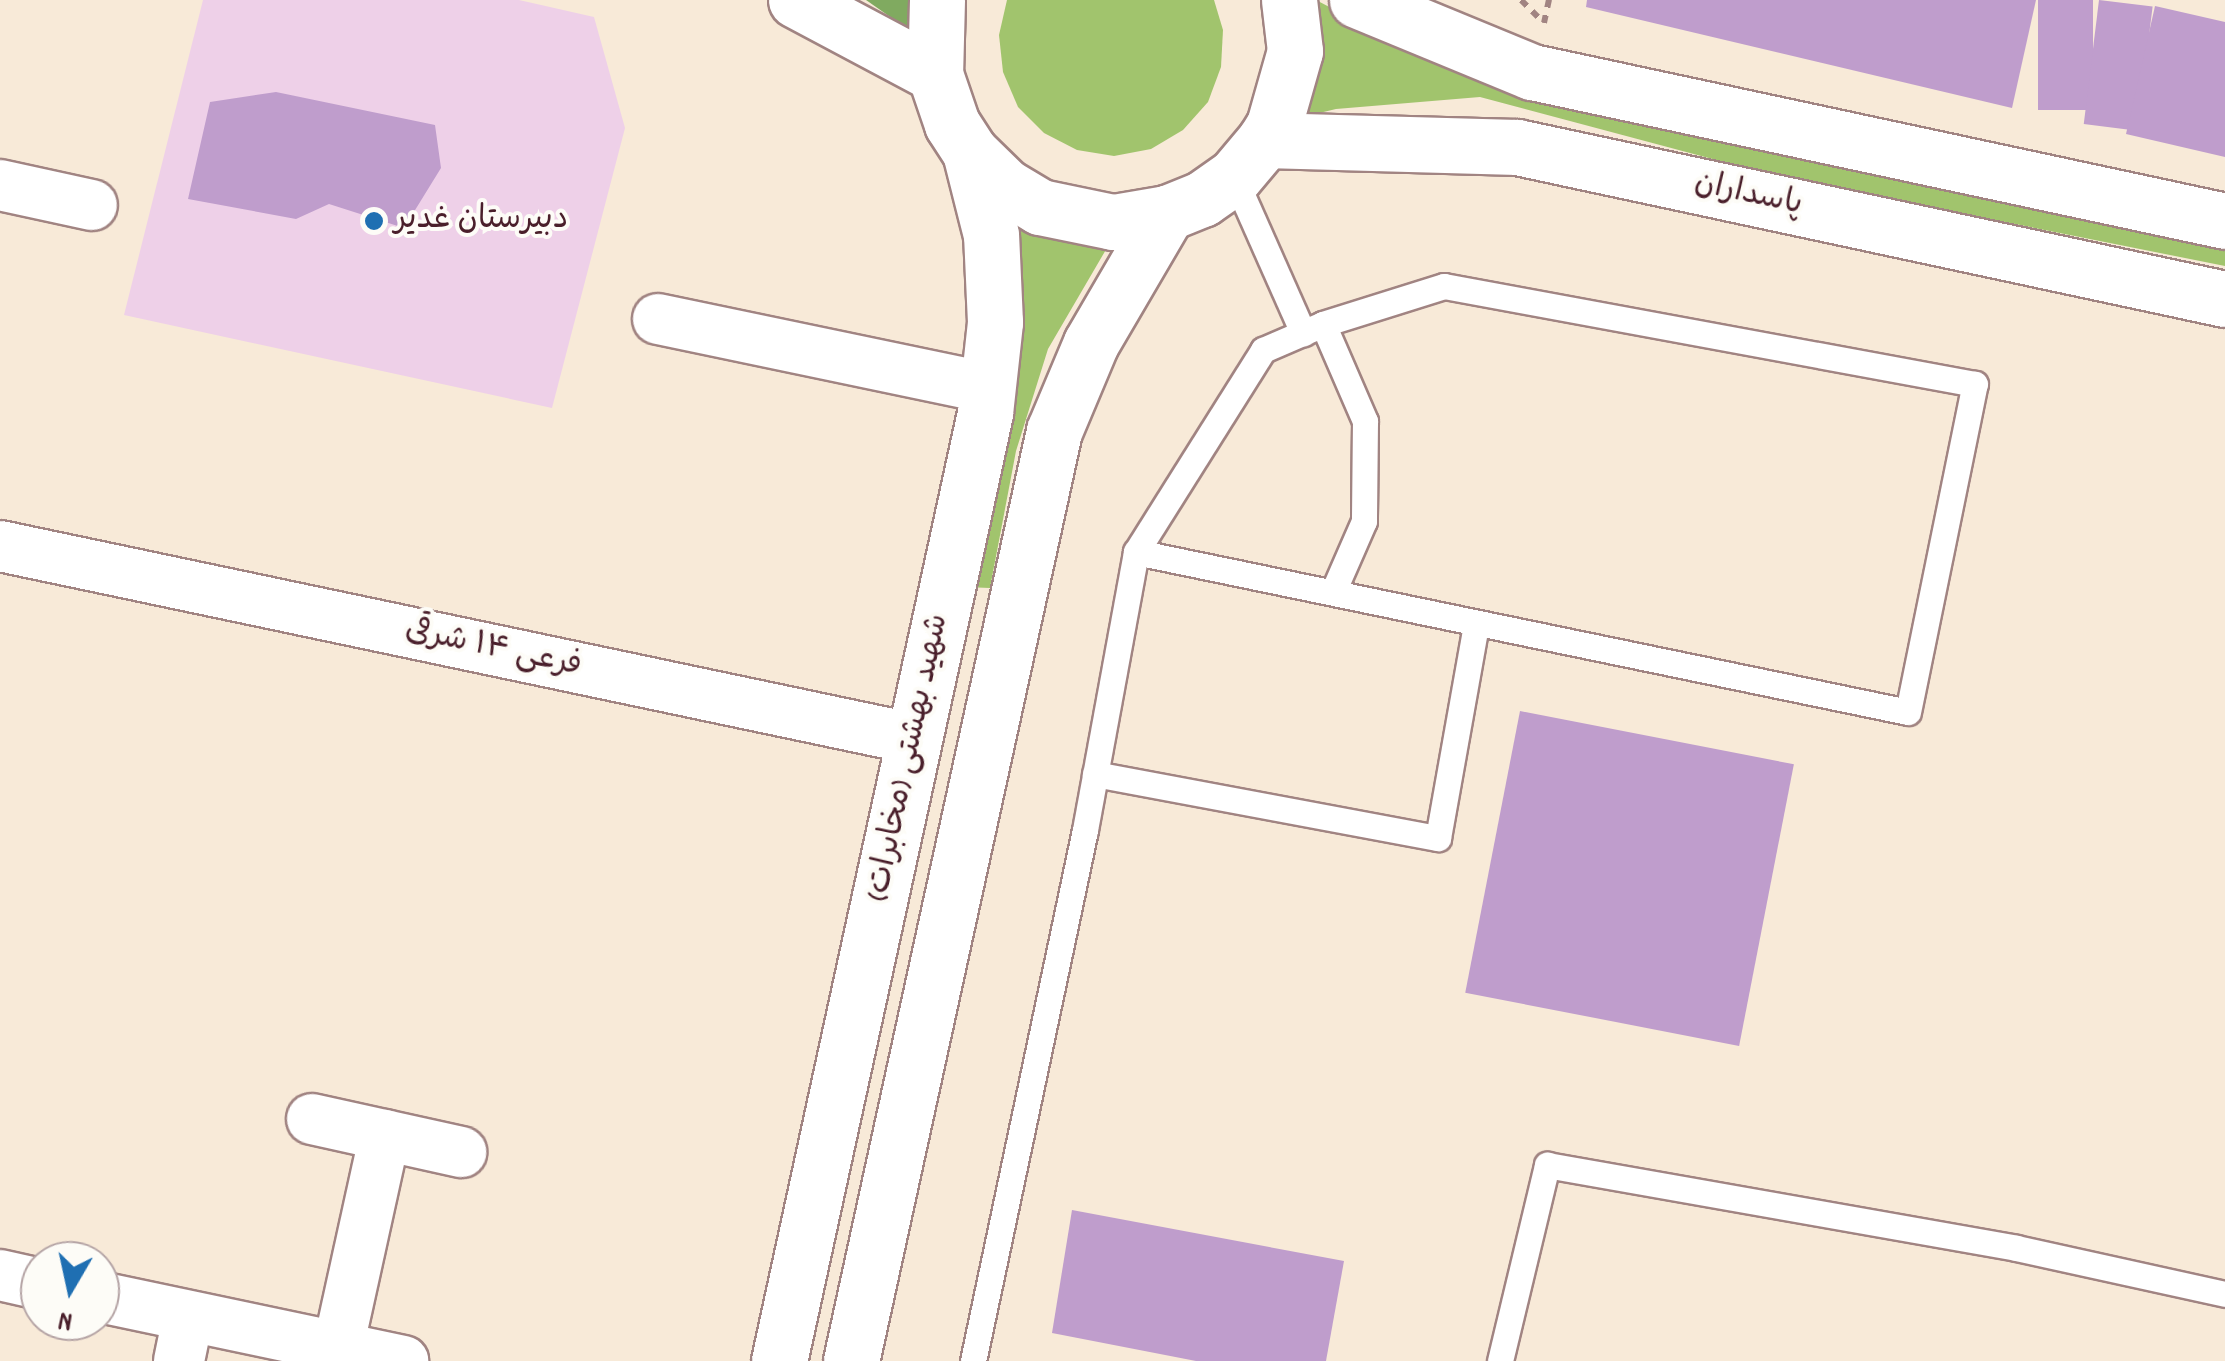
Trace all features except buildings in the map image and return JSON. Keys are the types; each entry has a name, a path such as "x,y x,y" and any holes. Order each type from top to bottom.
{"main road":[{"path":"796,0 935,74"},
{"path":"937,0 935,74 952,124 970,152 1005,186 1040,206 1113,222 1167,214 1202,200 1250,158 1274,125 1295,51 1289,0"},
{"path":"1357,0 1532,72 2225,221"},
{"name":"پاسداران","path":"1250,158 1517,147 2225,299"},
{"name":"شهید بهشتی (مخابرات)","path":"779,1361 988,388 995,322 991,235 970,152"},
{"path":"850,1361 1054,431 1091,342 1167,214"}],"street":[{"path":"0,185 92,205"},
{"path":"658,319 988,388"},
{"name":"فرعی ۱۴ شرقی","path":"0,546 915,738"},
{"path":"312,1119 462,1152"},
{"path":"338,1348 385,1135"},
{"path":"120,1307 184,1339 338,1348 403,1361"}],"lane":[{"path":"1250,158 1313,328 1365,421 1364,521 1333,592"},
{"path":"973,1361 1095,774 1136,552 1263,350 1313,328 1444,286 1974,384 1908,712 1136,552"},
{"path":"1095,774 1438,838 1476,625"},
{"path":"1500,1361 1548,1165 2016,1248 2225,1294"}],"path":[{"path":"1521,0 1544,23 1549,0"}],"shaded area":[{"name":"دبیرستان غدیر","path":"203,0 519,0 594,17 625,128 552,408 124,315"}],"green space":[{"path":"866,0 910,0 907,28 906,28"},
{"path":"1007,0 1214,0 1223,30 1221,67 1208,102 1183,130 1151,149 1114,156 1077,150 1044,133 1018,107 1003,72 999,35"},
{"path":"1316,0 1419,54 2225,234 2225,266 1780,177 1480,97 1336,109 1290,120"},
{"path":"1008,218 1111,241 1048,349 1016,451 990,588 965,587"}],"place":[{"name":"دبیرستان غدیر","path":"374,221"}]}
